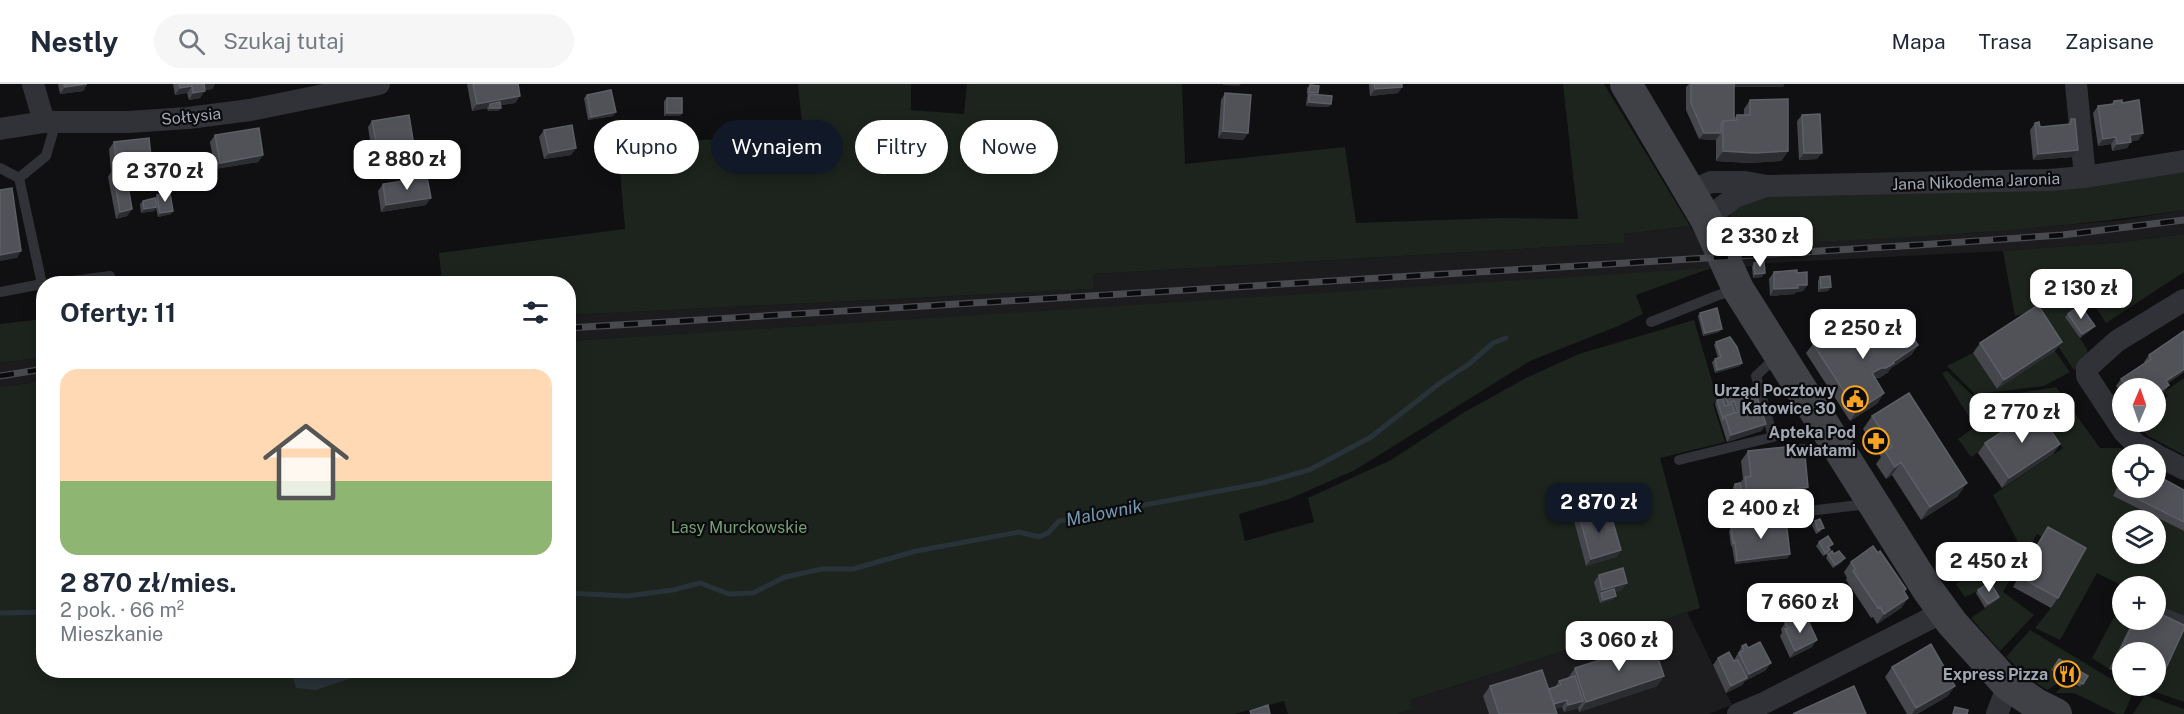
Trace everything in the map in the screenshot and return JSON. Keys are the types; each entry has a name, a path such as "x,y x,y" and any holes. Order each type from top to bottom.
{"street":[{"path":"33,84 50,122"},
{"name":"Sołtysia","path":"0,129 50,122 128,122 188,118 250,110 379,84"},
{"path":"1626,84 1706,219 1738,289 1943,612 2008,685 2056,714"},
{"path":"2076,84 2085,177"},
{"name":"Jana Nikodema Jaronia","path":"1689,192 1711,182 1745,182 1767,186 2013,182 2085,177 2184,161"},
{"name":"Jana Nikodema Jaronia","path":"1706,219 1735,197 1767,186"},
{"path":"2136,444 2124,432 2087,376 2087,368 2117,341 2184,300"},
{"path":"2166,460 2184,469"},
{"path":"1738,714 1943,612"},
{"path":"1997,714 2008,685"}],"lane":[{"path":"19,178 46,156 50,122"},
{"path":"0,168 19,178 43,276"},
{"path":"0,292 36,286"},
{"path":"1651,322 1738,289"},
{"path":"1679,459 1773,437 1756,376 1779,355"},
{"path":"1791,513 1872,503"},
{"path":"2166,614 2184,621"}],"shaded area":[{"path":"2184,210 2184,234 2125,242 2003,251 1768,263 1744,267 576,341 576,315 1092,289 1093,274 1624,243 1624,234 1690,226 1705,248 1973,233 2124,220"},
{"path":"36,358 36,382 0,387 0,363"},
{"path":"1687,612 1732,705 1708,714 1397,714 1413,709 1410,700"},
{"path":"293,678 351,678 316,690 296,688"}],"green space":[{"path":"798,84 911,84 911,110 964,114 967,84 1182,84 1185,164 1345,147 1356,223 1497,218 1578,219 1563,84 1604,84 1690,226 1624,234 1624,243 1093,274 1093,289 576,315 576,276 441,276 439,253 625,229 620,174 699,174 699,140 711,139 711,174 843,174 843,120 802,120"},
{"path":"2184,170 2184,210 2073,224 1961,234 1737,246 1730,217 1733,204 1746,197"},
{"path":"2184,234 2184,272 2106,323 2091,300 2066,317 2087,349 2088,360 2074,370 2034,311 2015,316 2003,251 2125,242"},
{"name":"Lasy Murckowskie","path":"1711,268 1636,295 1643,314 1530,361 1355,470 1289,499 1239,514 1245,541 1314,522 1308,498 1391,460 1463,413 1526,378 1579,354 1694,320 1718,401 1713,404 1725,442 1660,458 1700,608 1410,700 1413,709 1397,714 1288,714 1284,701 1234,714 0,714 0,387 36,382 36,678 576,678 576,341"},
{"path":"36,320 36,358 0,363 0,324"},
{"path":"2055,351 2070,372 2044,386 1975,394 1947,366 1973,353 1997,389"},
{"path":"1947,371 1974,397 2007,395 2056,387 2100,448 2112,448 2112,498 2117,498 2141,510 2112,510 2112,564 2166,564 2166,522 2184,531 2184,702 2166,696 2166,642 2156,642 2156,630 2166,630 2166,576 2112,576 2112,580 2097,573 2060,640 2035,628 2051,608 2079,558 2037,534 2003,592 2034,615 2000,651 1971,618 1997,600 1988,586 1965,597 1956,584 2015,546 2017,540 1993,495 2063,448 2039,415 2029,419 1971,457 1958,439 1975,427 1942,373"},
{"path":"2184,378 2184,455 2145,432 2166,432 2166,397 2168,396 2166,391"},
{"path":"2112,621 2112,630 2128,630 2122,642 2112,642 2112,663 2109,669 2092,658"},
{"path":"2030,630 2112,679 2112,696 2131,696 2124,714 2117,714 2074,693 2055,693 2066,684 2080,687 2066,678 2047,690 2026,676 2006,657"},
{"path":"2144,696 2184,709 2184,714 2133,714"}],"building":[{"path":"64,84 87,84 65,87"},
{"path":"179,84 204,84 205,91 193,93 192,86 180,88"},
{"path":"473,84 518,84 520,96 477,104"},
{"path":"1374,84 1402,84 1402,87 1375,89"},
{"path":"1691,84 1734,84 1734,120 1723,121 1721,133 1704,133 1691,103"},
{"path":"1310,85 1319,86 1318,93 1309,92"},
{"path":"611,90 616,112 591,117 587,95"},
{"path":"1225,93 1251,95 1248,133 1223,131"},
{"path":"1309,94 1332,96 1331,104 1309,102"},
{"path":"667,98 682,98 682,113 667,113"},
{"path":"1788,99 1788,151 1755,153 1723,151 1723,121 1737,120 1737,115 1750,115 1750,100"},
{"path":"2122,100 2122,103 2139,100 2143,133 2130,135 2131,142 2117,144 2116,137 2103,139 2098,106 2114,104 2114,101"},
{"path":"500,102 501,108 490,108 490,104"},
{"path":"1820,114 1822,153 1804,153 1802,115"},
{"path":"409,115 413,140 377,146 372,121"},
{"path":"2071,119 2075,119 2078,150 2038,154 2035,123 2039,122 2040,127 2071,124"},
{"path":"572,125 576,148 549,153 544,130"},
{"path":"259,128 263,155 220,163 215,135"},
{"path":"149,138 152,166 137,168 137,173 131,173 131,169 125,169 132,209 120,212 113,170 117,170 114,142"},
{"path":"427,177 431,198 386,205 383,184"},
{"path":"12,188 21,251 0,255 0,190"},
{"path":"170,193 173,211 160,213 157,195"},
{"path":"155,198 157,207 144,209 143,201"},
{"path":"1764,262 1765,273 1755,274 1754,263"},
{"path":"1797,270 1797,273 1807,272 1807,285 1798,285 1798,288 1774,289 1774,272"},
{"path":"1830,276 1831,287 1821,288 1820,277"},
{"path":"2038,305 2062,342 2004,380 1980,343"},
{"path":"2080,305 2095,326 2082,334 2068,314"},
{"path":"1717,308 1722,329 1705,333 1700,313"},
{"path":"1904,323 1918,345 1886,368 1872,373 1884,393 1857,411 1813,344 1842,325 1853,342 1859,338 1864,339 1867,343"},
{"path":"2184,331 2184,369 2166,381 2166,378 2122,378 2151,359 2149,355"},
{"path":"1730,337 1737,347 1742,363 1717,370 1715,359 1721,357 1716,342"},
{"path":"1755,386 1766,424 1731,435 1725,416 1738,412 1734,401 1728,403 1725,396"},
{"path":"1909,393 1967,483 1930,507 1901,462 1895,467 1885,451 1892,447 1872,416"},
{"path":"1723,399 1725,406 1732,404 1735,413 1723,419 1717,400"},
{"path":"2036,409 2060,444 2009,478 1985,443"},
{"path":"1804,445 1808,487 1747,495 1745,477 1751,476 1748,451"},
{"path":"2166,480 2184,490 2184,522 2166,513 2166,510 2160,510 2136,498 2166,498"},
{"path":"1740,483 1743,501 1738,502 1735,484"},
{"path":"1592,506 1597,519 1611,515 1621,550 1591,559 1578,511"},
{"path":"1820,519 1824,528 1818,530 1815,521"},
{"path":"1786,520 1790,554 1737,561 1731,528 1743,527 1743,524"},
{"path":"2048,527 2086,548 2058,598 2020,577"},
{"path":"1828,536 1833,544 1825,553 1819,542"},
{"path":"1873,546 1878,553 1880,551 1906,589 1904,591 1908,598 1884,614 1853,571 1855,569 1851,562"},
{"path":"1832,551 1834,554 1839,551 1845,558 1835,565 1828,554"},
{"path":"1623,568 1627,583 1602,590 1599,575"},
{"path":"1990,582 1999,597 1988,604 1978,590"},
{"path":"1614,589 1616,596 1603,600 1601,593"},
{"path":"2166,617 2184,625 2166,668 2166,642 2124,642 2130,630 2166,630"},
{"path":"1807,618 1817,640 1795,651 1785,629 1788,628 1785,623 1792,620 1795,624"},
{"path":"1760,642 1771,663 1749,674 1739,653 1744,650 1742,646 1746,644 1748,648"},
{"path":"1653,643 1664,676 1586,702 1575,668"},
{"path":"1931,644 1955,686 1916,708 1892,667"},
{"path":"1729,652 1734,661 1738,660 1747,678 1731,686 1718,658"},
{"path":"2059,659 2088,676 2083,684 2054,667"},
{"path":"1542,670 1557,714 1499,714 1490,686"},
{"path":"1575,676 1583,701 1568,705 1567,700 1554,704 1549,689 1561,685 1559,681"},
{"path":"1854,686 1866,714 1793,714"},
{"path":"1268,705 1270,714 1251,714 1250,711"},
{"path":"1955,707 1968,710 1967,714 1953,714"}],"waterway":[{"name":"Malownik","path":"576,593 627,596 673,590 700,583 729,594 753,593 785,577 822,569 853,569 916,551 1019,532 1039,537 1048,533 1059,521 1262,483 1309,470 1371,437 1440,383 1469,364 1493,343 1506,338"},
{"name":"Malownik","path":"0,613 36,612"}],"railway":[{"path":"576,328 1918,245 2062,235 2184,220"},
{"path":"0,376 36,370"}],"place":[{"name":"Urząd Pocztowy Katowice 30","path":"1855,399"},
{"name":"Apteka Pod Kwiatami","path":"1876,441"},
{"name":"Express Pizza","path":"2067,674"}]}
